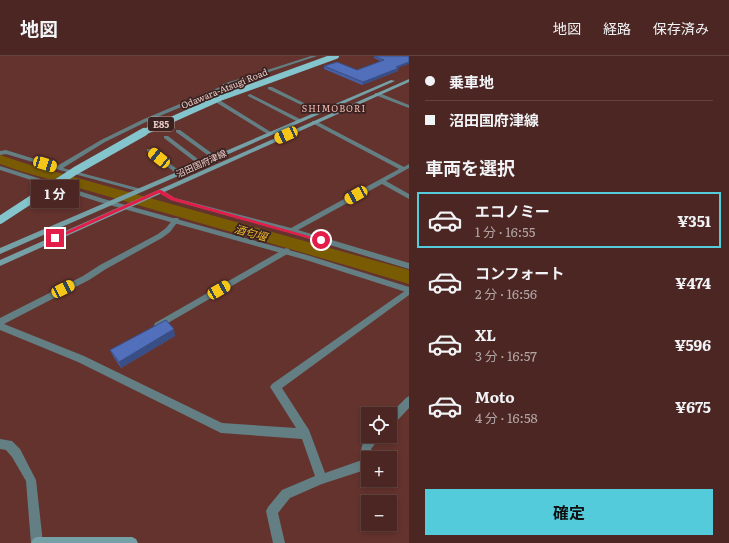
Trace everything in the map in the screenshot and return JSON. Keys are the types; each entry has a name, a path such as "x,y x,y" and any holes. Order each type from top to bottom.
{"highway":[{"name":"Odawara-Atsugi Road","path":"30,191 104,146 146,124 233,88 323,56"},
{"name":"Odawara-Atsugi Road","path":"0,220 76,170 153,128 238,91 336,56"},
{"path":"0,211 12,203"}],"main road":[{"name":"沼田国府津線","path":"0,251 178,173 409,75"},
{"name":"沼田国府津線","path":"0,263 409,80"},
{"path":"37,543 132,543"}],"street":[{"path":"58,168 103,141 146,120 225,86 315,56"},
{"path":"270,88 320,112"},
{"path":"377,94 409,107"},
{"path":"250,96 300,121"},
{"path":"219,102 271,134"},
{"path":"314,122 407,168"},
{"path":"178,131 215,158"},
{"path":"166,137 201,164"},
{"path":"149,150 178,173"},
{"path":"1,152 136,192"},
{"path":"0,168 43,184 127,205 286,251 409,290"},
{"path":"292,231 407,168"},
{"path":"382,181 409,197"},
{"path":"160,191 173,199 292,231 409,266"},
{"path":"0,322 86,278 160,236 176,220"},
{"path":"152,329 286,251"},
{"path":"322,479 305,434 275,387 409,290"},
{"path":"0,326 81,359 221,428 305,434"},
{"path":"397,414 409,401"},
{"path":"0,444 8,445 16,453 30,480 34,497 37,543"},
{"path":"279,543 272,511 286,494 322,479 361,466"}],"building":[{"path":"374,56 409,56 409,62 396,67 399,68 363,82 324,66 337,62 357,70 384,60"},
{"path":"166,320 174,329 119,362 110,350"}],"waterway":[{"name":"酒匂堰","path":"0,159 22,167 409,277"}],"district":[{"name":"SHIMOBORI","path":"334,108"}],"route":[{"path":"55,238 160,191 173,199 321,240"}]}
